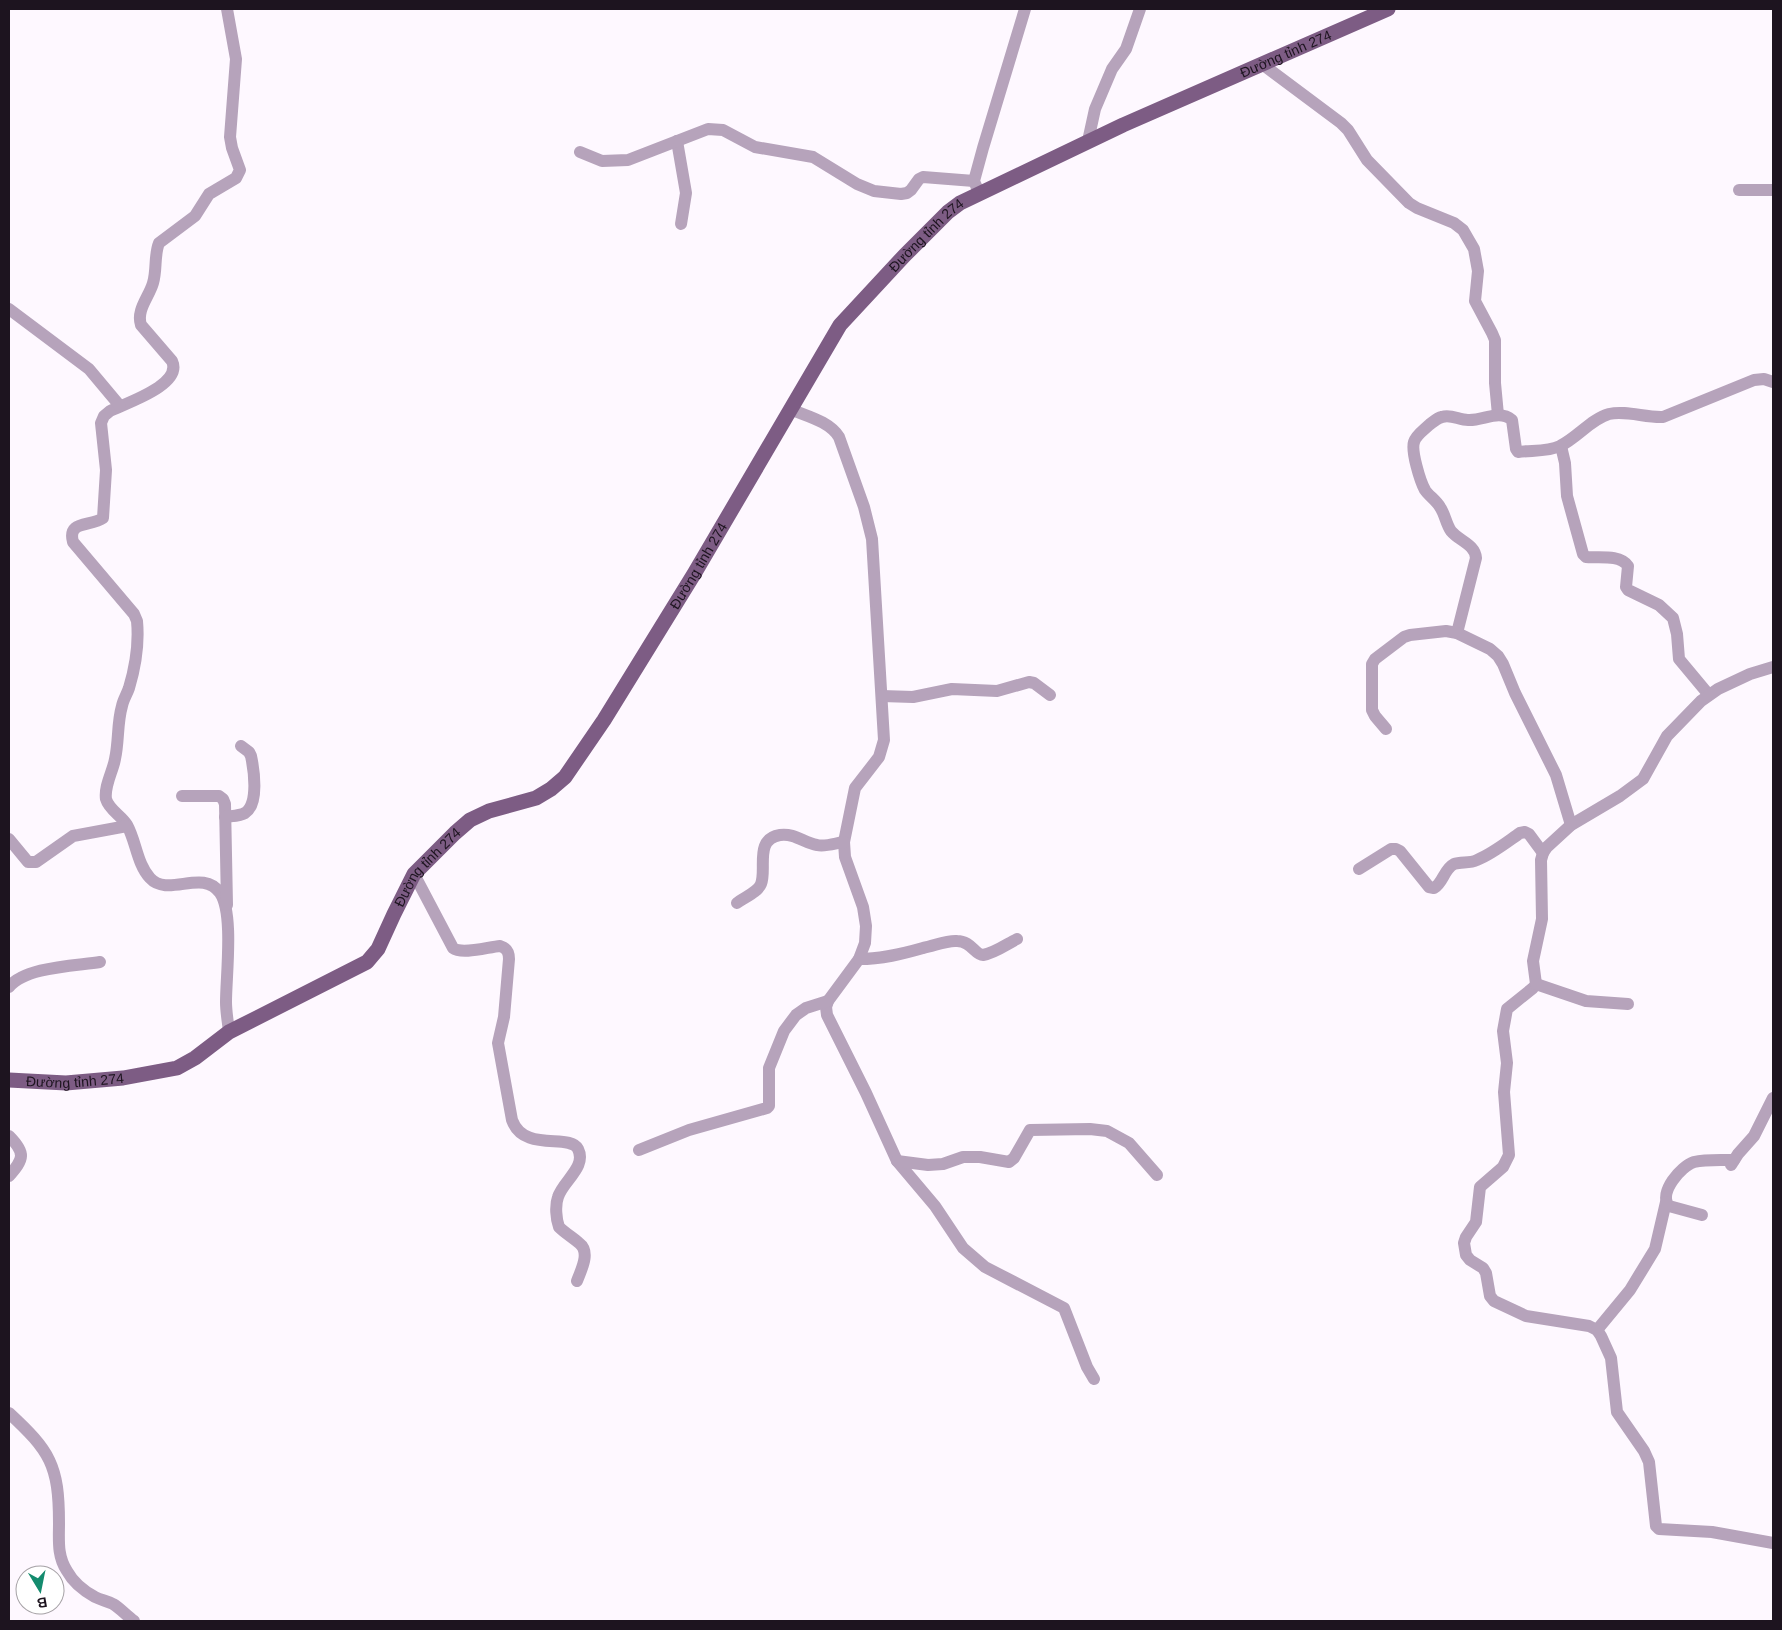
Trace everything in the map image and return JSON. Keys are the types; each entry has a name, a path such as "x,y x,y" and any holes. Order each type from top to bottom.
{"main road":[{"name":"Đường tỉnh 274","path":"9,1080 66,1082 123,1078 177,1068 229,1032 367,962 378,949 414,874 455,832 470,820 489,811 536,798 551,790 566,778 694,574 840,325 847,315 948,212 977,187 1088,141 1181,98 1388,9"}],"street":[{"path":"227,9 236,59 230,142 239,165 239,174 236,178 209,194 195,216 159,242 154,280 139,314 139,320 141,325 172,361 174,371 163,385 110,411 104,416 101,423 106,470 103,518 99,521 76,527 72,531 71,537 73,542 137,620 138,628 133,673 122,706 115,760 106,792 106,800 127,826 150,878 157,883 166,885 200,882 210,885 220,892 228,920"},
{"path":"580,152 602,161 628,160 708,129 716,128 755,146 813,157 865,188 901,194 911,190 919,179 923,177 977,187 1025,9"},
{"path":"1088,141 1095,109 1112,69 1126,49 1140,9"},
{"path":"1262,64 1341,123 1348,130 1367,160 1409,203 1416,208 1454,223 1464,230 1474,249 1478,271 1475,301 1494,340 1498,415"},
{"path":"677,141 686,193 681,224"},
{"path":"1739,190 1773,190"},
{"path":"9,309 88,369 120,406"},
{"path":"1457,633 1476,558 1472,548 1449,528 1442,509 1426,491 1414,455 1414,441 1435,420 1448,416 1473,420 1498,415 1508,417 1512,420 1516,450 1518,452 1550,449 1561,446 1608,414 1663,417 1754,380 1764,379 1773,382"},
{"path":"790,409 835,430 864,507 873,554 882,696 883,749 855,788 844,842 845,857 863,907 866,926 865,943 859,959 828,1001 826,1007 827,1015 866,1092 896,1161 935,1206 963,1248 972,1258 994,1273 1064,1308 1087,1367 1094,1378"},
{"path":"1561,446 1565,464 1567,496 1583,554 1586,557 1617,559 1625,562 1628,566 1626,587 1628,590 1659,605 1673,618 1677,634 1679,659 1709,694"},
{"path":"1386,729 1372,710 1371,669 1375,659 1404,637 1437,631 1457,633 1490,649 1503,664 1515,693 1556,775 1571,825"},
{"path":"1773,667 1750,674 1709,694 1667,736 1643,779 1620,796 1571,825 1543,853 1541,860 1542,919 1533,961 1536,984 1506,1009 1504,1015 1503,1031 1508,1069 1504,1092 1509,1155 1503,1167 1480,1186 1478,1215 1476,1222 1466,1237 1465,1249 1470,1260 1483,1268 1486,1273 1488,1291 1494,1301 1526,1316 1589,1326 1601,1336 1611,1358 1617,1412 1650,1462 1656,1526 1659,1529 1712,1532 1773,1542"},
{"path":"882,696 913,697 952,690 997,691 1029,682 1034,683 1050,695"},
{"path":"225,817 247,812 254,797 255,790 251,756 241,746"},
{"path":"182,796 219,796 225,804 228,920 226,1003 229,1032"},
{"path":"9,839 28,862 36,862 73,836 127,826"},
{"path":"1359,869 1391,849 1396,849 1400,851 1429,887 1434,888 1454,864 1470,863 1478,860 1520,832 1529,834 1543,853"},
{"path":"737,903 762,883 762,865 765,847 769,840 787,835 816,845 844,842"},
{"path":"414,874 453,948 463,952 500,946 505,947 509,952 510,959 504,1017 498,1043 512,1120 514,1127 520,1133 533,1139 571,1143 577,1146 580,1153 579,1163 558,1194 556,1201 559,1227 582,1244 585,1250 577,1281"},
{"path":"859,959 876,959 899,955 956,940 968,943 981,955 1018,939"},
{"path":"9,987 23,975 33,972 100,962"},
{"path":"1536,984 1586,1001 1628,1004"},
{"path":"639,1150 689,1130 769,1106 769,1068 784,1031 796,1015 806,1008 828,1001"},
{"path":"1596,1330 1630,1290 1655,1249 1670,1183 1685,1167 1693,1162 1733,1162 1754,1136 1773,1098"},
{"path":"896,1161 928,1166 943,1164 963,1157 980,1157 1009,1162 1014,1158 1030,1130 1090,1129 1107,1131 1129,1143 1157,1175"},
{"path":"9,1136 19,1145 22,1158 9,1176"},
{"path":"1666,1202 1669,1206 1702,1215"},
{"path":"9,1412 45,1450 55,1474 59,1517 59,1548 61,1560 67,1572 87,1592 115,1606 134,1621"}]}
